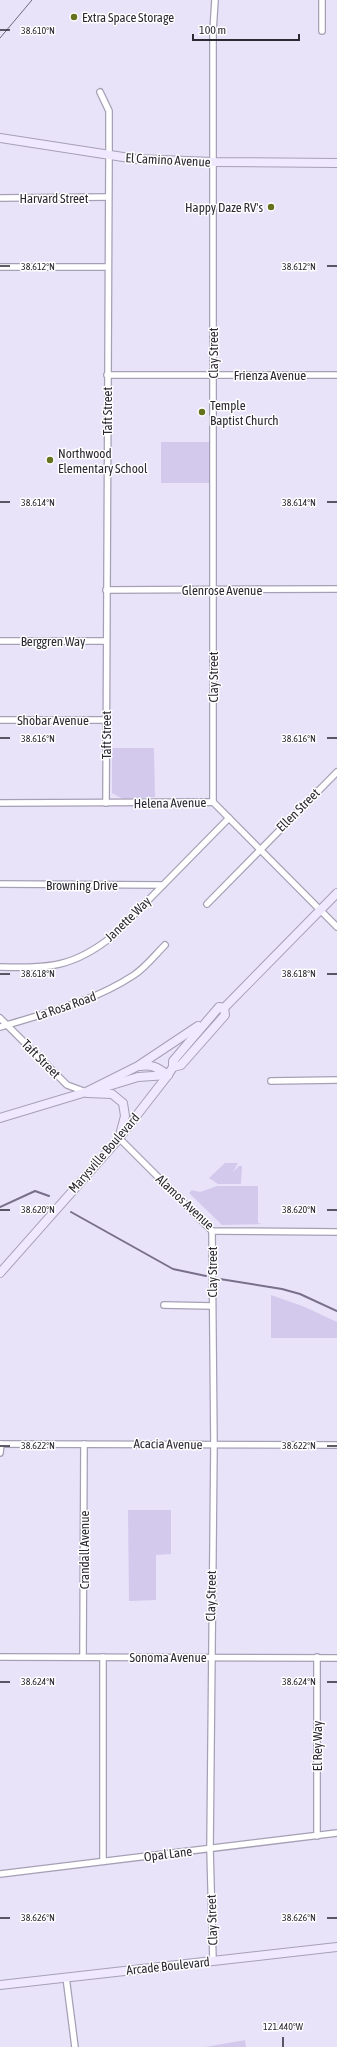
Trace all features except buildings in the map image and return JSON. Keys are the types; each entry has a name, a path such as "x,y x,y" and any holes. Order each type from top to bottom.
{"main road":[{"name":"El Camino Avenue","path":"0,138 136,159 213,162 337,162"},
{"path":"224,1008 337,893"},
{"name":"Marysville Boulevard","path":"0,1273 119,1138 168,1075 173,1066 173,1060 219,1008 224,1008 225,1015 181,1065 173,1066"},
{"path":"86,1092 138,1066 210,1018"},
{"path":"138,1066 149,1065 158,1067 168,1075"},
{"path":"0,1118 138,1077 168,1075"},
{"path":"86,1092 112,1094 124,1103 125,1116 119,1138"},
{"name":"Arcade Boulevard","path":"0,1985 337,1947"}],"street":[{"name":"Clay Street","path":"213,802 213,31 215,0"},
{"path":"322,0 322,31"},
{"name":"Taft Street","path":"100,92 109,111 107,267 106,803"},
{"name":"Harvard Street","path":"0,198 108,197"},
{"path":"0,267 107,267"},
{"name":"Frienza Avenue","path":"107,375 337,376"},
{"name":"Glenrose Avenue","path":"106,590 337,590"},
{"name":"Berggren Way","path":"0,641 106,641"},
{"name":"Shobar Avenue","path":"0,720 106,720"},
{"name":"Ellen Street","path":"259,849 337,772"},
{"name":"Helena Avenue","path":"0,803 213,802 337,927"},
{"name":"Janette Way","path":"0,967 44,968 80,957 114,935 229,818"},
{"path":"207,904 257,853 259,849"},
{"name":"Browning Drive","path":"0,884 163,885"},
{"name":"La Rosa Road","path":"0,1027 83,1002 101,994 134,974 165,945"},
{"name":"Taft Street","path":"0,1018 67,1085 86,1092"},
{"path":"271,1081 337,1080"},
{"name":"Alamos Avenue","path":"119,1138 212,1231 337,1232"},
{"name":"Clay Street","path":"212,1231 214,1445 210,1657 210,1848 213,1961"},
{"path":"164,1305 212,1306"},
{"path":"0,1444 0,1452"},
{"name":"Acacia Avenue","path":"0,1444 337,1445"},
{"name":"Crandall Avenue","path":"83,1657 84,1444"},
{"name":"Sonoma Avenue","path":"0,1657 337,1658"},
{"path":"103,1657 103,1862"},
{"name":"El Rey Way","path":"317,1657 317,1836"},
{"name":"Opal Lane","path":"0,1874 337,1833"},
{"path":"66,1977 75,2047"}],"shaded area":[{"path":"161,442 209,442 209,483 161,483"},
{"path":"112,748 154,748 155,797 123,799 112,793"},
{"path":"225,1163 238,1163 233,1172 239,1166 242,1166 241,1184 218,1184 209,1178"},
{"path":"217,1186 258,1186 258,1223 262,1224 222,1225 189,1193 192,1190 200,1192"},
{"path":"271,1295 305,1307 337,1322 337,1338 271,1338"},
{"path":"128,1510 171,1510 171,1554 156,1555 156,1600 129,1601"},
{"path":"245,2040 246,2047 205,2047"}],"waterway":[{"path":"0,1207 35,1191 49,1196"},
{"path":"71,1212 173,1269 206,1276"},
{"path":"220,1279 282,1289 300,1294 337,1311"}],"tram line":[{"path":"0,38 32,0"}],"place":[{"name":"Extra Space Storage","path":"74,17"},
{"name":"Happy Daze RV's","path":"271,207"},
{"name":"Temple Baptist Church","path":"202,412"},
{"name":"Northwood Elementary School","path":"50,460"}]}
